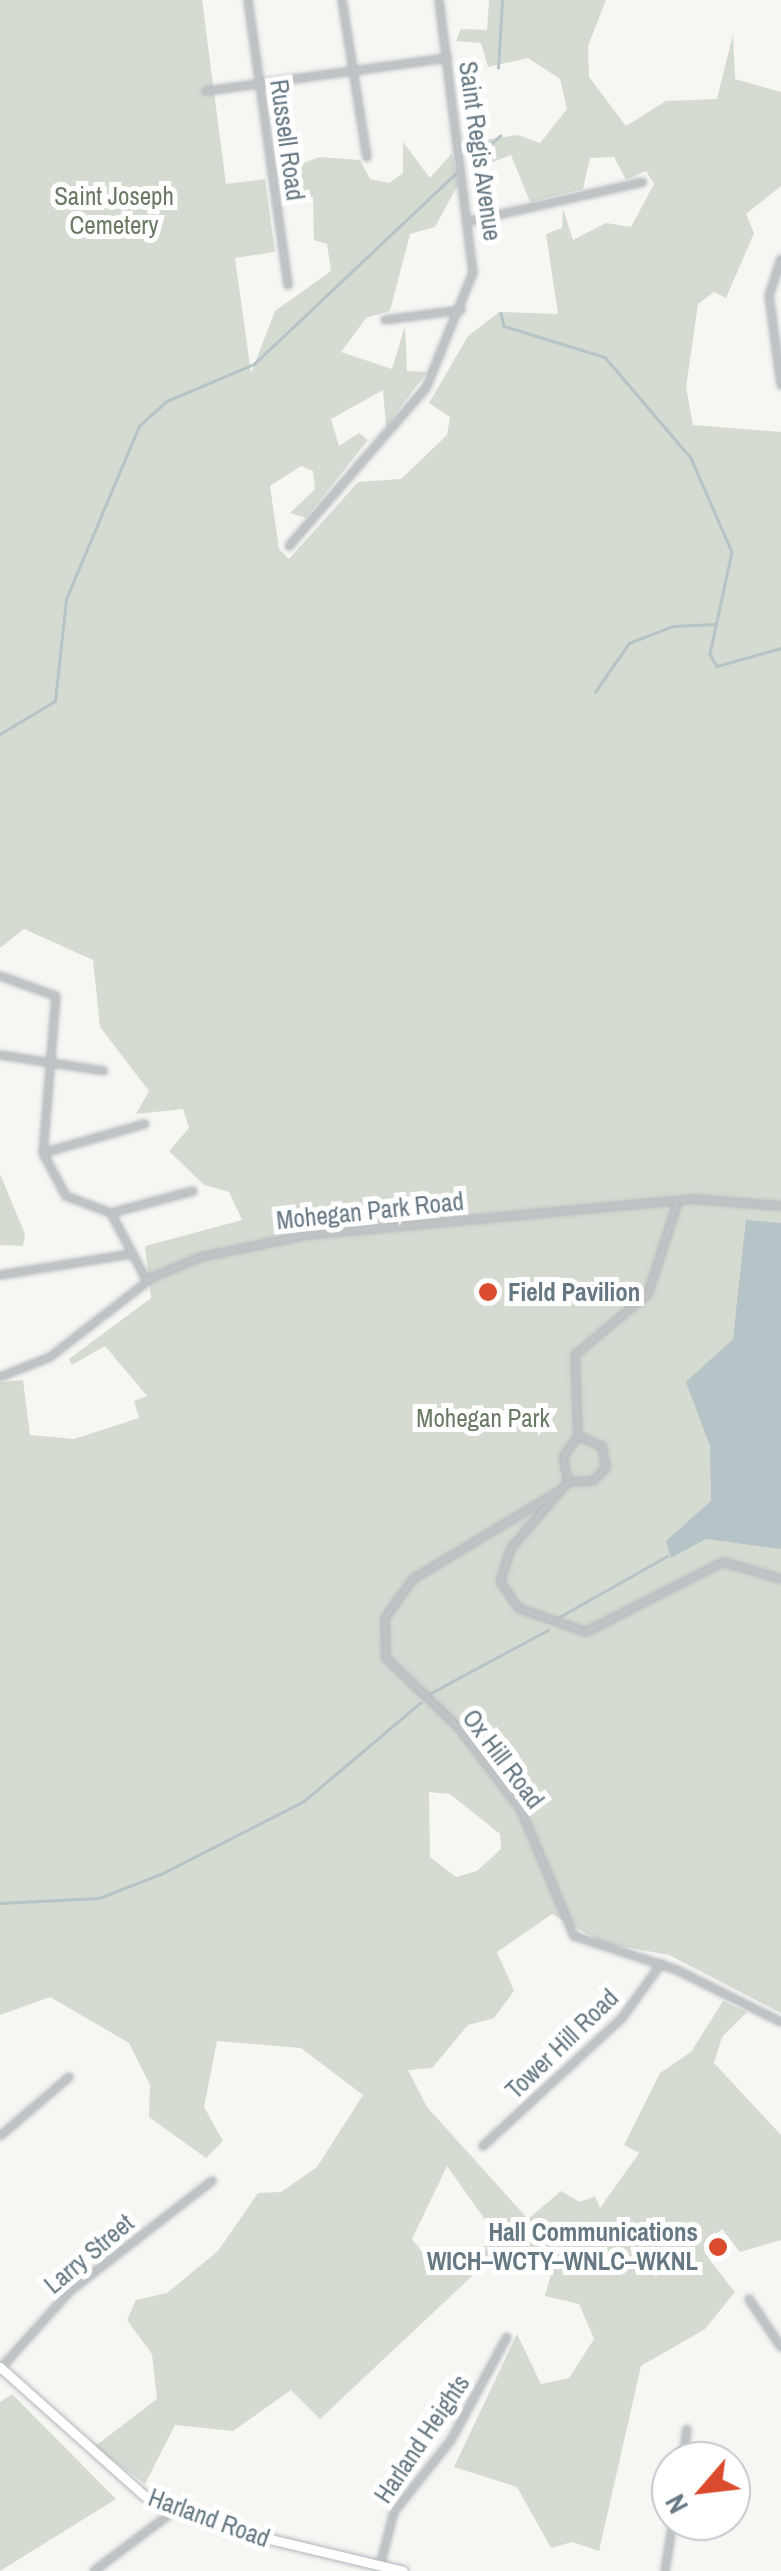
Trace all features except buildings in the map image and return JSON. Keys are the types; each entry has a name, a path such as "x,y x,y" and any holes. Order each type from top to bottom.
{"main road":[{"name":"Harland Road","path":"0,2368 112,2474 174,2511 403,2571"}],"street":[{"name":"Russell Road","path":"248,0 288,285"},
{"path":"342,0 367,157"},
{"name":"Saint Regis Avenue","path":"289,546 426,388 461,310 474,266 439,0"},
{"path":"206,91 448,58"},
{"path":"471,221 643,182"},
{"path":"781,259 769,295 781,385"},
{"path":"385,320 461,310"},
{"path":"0,976 56,996 43,1154 66,1196 111,1213 193,1191"},
{"path":"0,1055 53,1058 104,1072"},
{"path":"43,1154 146,1124"},
{"path":"568,1482 564,1453 578,1436 577,1350 648,1294 678,1200"},
{"name":"Mohegan Park Road","path":"0,1377 55,1354 147,1282 186,1260 296,1236 678,1200 781,1206"},
{"path":"111,1213 147,1282"},
{"path":"0,1276 131,1254"},
{"path":"578,1436 600,1444 607,1464 594,1481 568,1482 500,1573 511,1602 546,1624 594,1630 723,1562 781,1578"},
{"name":"Ox Hill Road","path":"560,1491 421,1572 391,1604 383,1646 395,1674 459,1728 521,1810 568,1929 593,1949 660,1964 781,2022"},
{"name":"Tower Hill Road","path":"483,2146 622,2018 660,1964"},
{"path":"0,2136 69,2077"},
{"name":"Larry Street","path":"0,2368 70,2291 212,2181"},
{"path":"749,2299 781,2347"},
{"name":"Harland Heights","path":"380,2566 396,2508 451,2440 506,2337"},
{"path":"686,2441 687,2429"},
{"path":"94,2571 174,2511"},
{"path":"666,2571 671,2541"}],"green space":[{"path":"0,0 202,0 226,184 265,179 275,252 235,258 251,373 275,311 331,271 327,244 314,240 313,197 284,188 283,170 320,157 360,160 370,179 389,183 403,173 403,142 430,178 452,153 458,185 435,227 410,234 390,311 366,318 341,352 392,369 405,326 407,371 427,372 386,427 383,390 331,419 339,446 359,433 368,440 306,518 290,513 315,489 313,471 301,466 270,486 279,549 289,559 358,482 401,479 447,435 450,417 429,403 468,336 499,312 558,314 546,234 562,228 563,209 573,240 606,223 631,227 654,184 646,171 626,180 614,157 590,158 583,189 530,202 511,155 474,169 476,141 518,135 540,143 567,109 560,79 528,58 488,67 481,43 456,41 461,29 487,30 489,0 606,0 588,46 589,77 626,126 666,101 717,99 733,34 735,79 781,92 781,186 746,214 754,233 726,298 714,292 698,304 686,387 693,425 781,432 781,2013 669,1955 603,1943 552,1914 497,1952 514,1991 494,2018 468,2025 432,2068 408,2070 427,2107 528,2219 561,2191 580,2202 595,2196 600,2208 639,2153 624,2145 660,2073 691,2052 723,2001 747,2012 722,2037 714,2063 781,2135 781,2240 740,2252 722,2229 709,2240 709,2259 735,2292 705,2329 641,2366 599,2551 572,2542 551,2548 517,2487 454,2467 517,2334 541,2384 569,2378 594,2339 579,2304 545,2296 555,2259 544,2242 521,2269 486,2263 320,2419 291,2390 233,2431 175,2425 145,2484 94,2447 157,2399 152,2354 127,2320 136,2300 167,2293 218,2251 258,2193 281,2192 317,2167 363,2095 301,2048 217,2041 204,2107 223,2141 206,2158 149,2117 150,2085 129,2043 50,1997 0,2015 0,1382 23,1380 30,1435 74,1439 139,1418 134,1401 147,1396 105,1346 72,1365 69,1359 151,1298 145,1246 242,1220 229,1192 204,1185 169,1151 189,1128 183,1109 136,1114 149,1091 100,1027 93,960 24,929 0,948","holes":["429,1792 450,1794 500,1834 501,1849 477,1871 456,1877 430,1857","447,2166 498,2238 438,2272 412,2239"]},
{"path":"0,1174 25,1234 23,1246 0,1245"},
{"path":"12,2394 116,2499 0,2571 0,2402"}],"shaded area":[{"path":"746,1220 781,1223 781,1549 706,1539 671,1558 666,1541 711,1501 710,1446 686,1382 733,1339"}],"waterway":[{"path":"498,68 502,0"},
{"path":"472,161 500,136"},
{"path":"0,734 55,701 66,599 139,426 167,401 254,364 456,173"},
{"path":"501,313 504,326 605,357 691,458 732,552 710,654 717,666 781,648"},
{"path":"595,692 629,643 673,626 716,624"},
{"path":"554,1620 667,1556"},
{"path":"429,1694 548,1630"},
{"path":"0,1903 99,1898 161,1874 304,1801 420,1703"}],"place":[{"name":"Field Pavilion","path":"488,1292"},
{"name":"Hall Communications WICH–WCTY–WNLC–WKNL","path":"718,2247"}],"park label":[{"name":"Saint Joseph Cemetery","path":"114,212"},
{"name":"Mohegan Park","path":"483,1418"}]}
